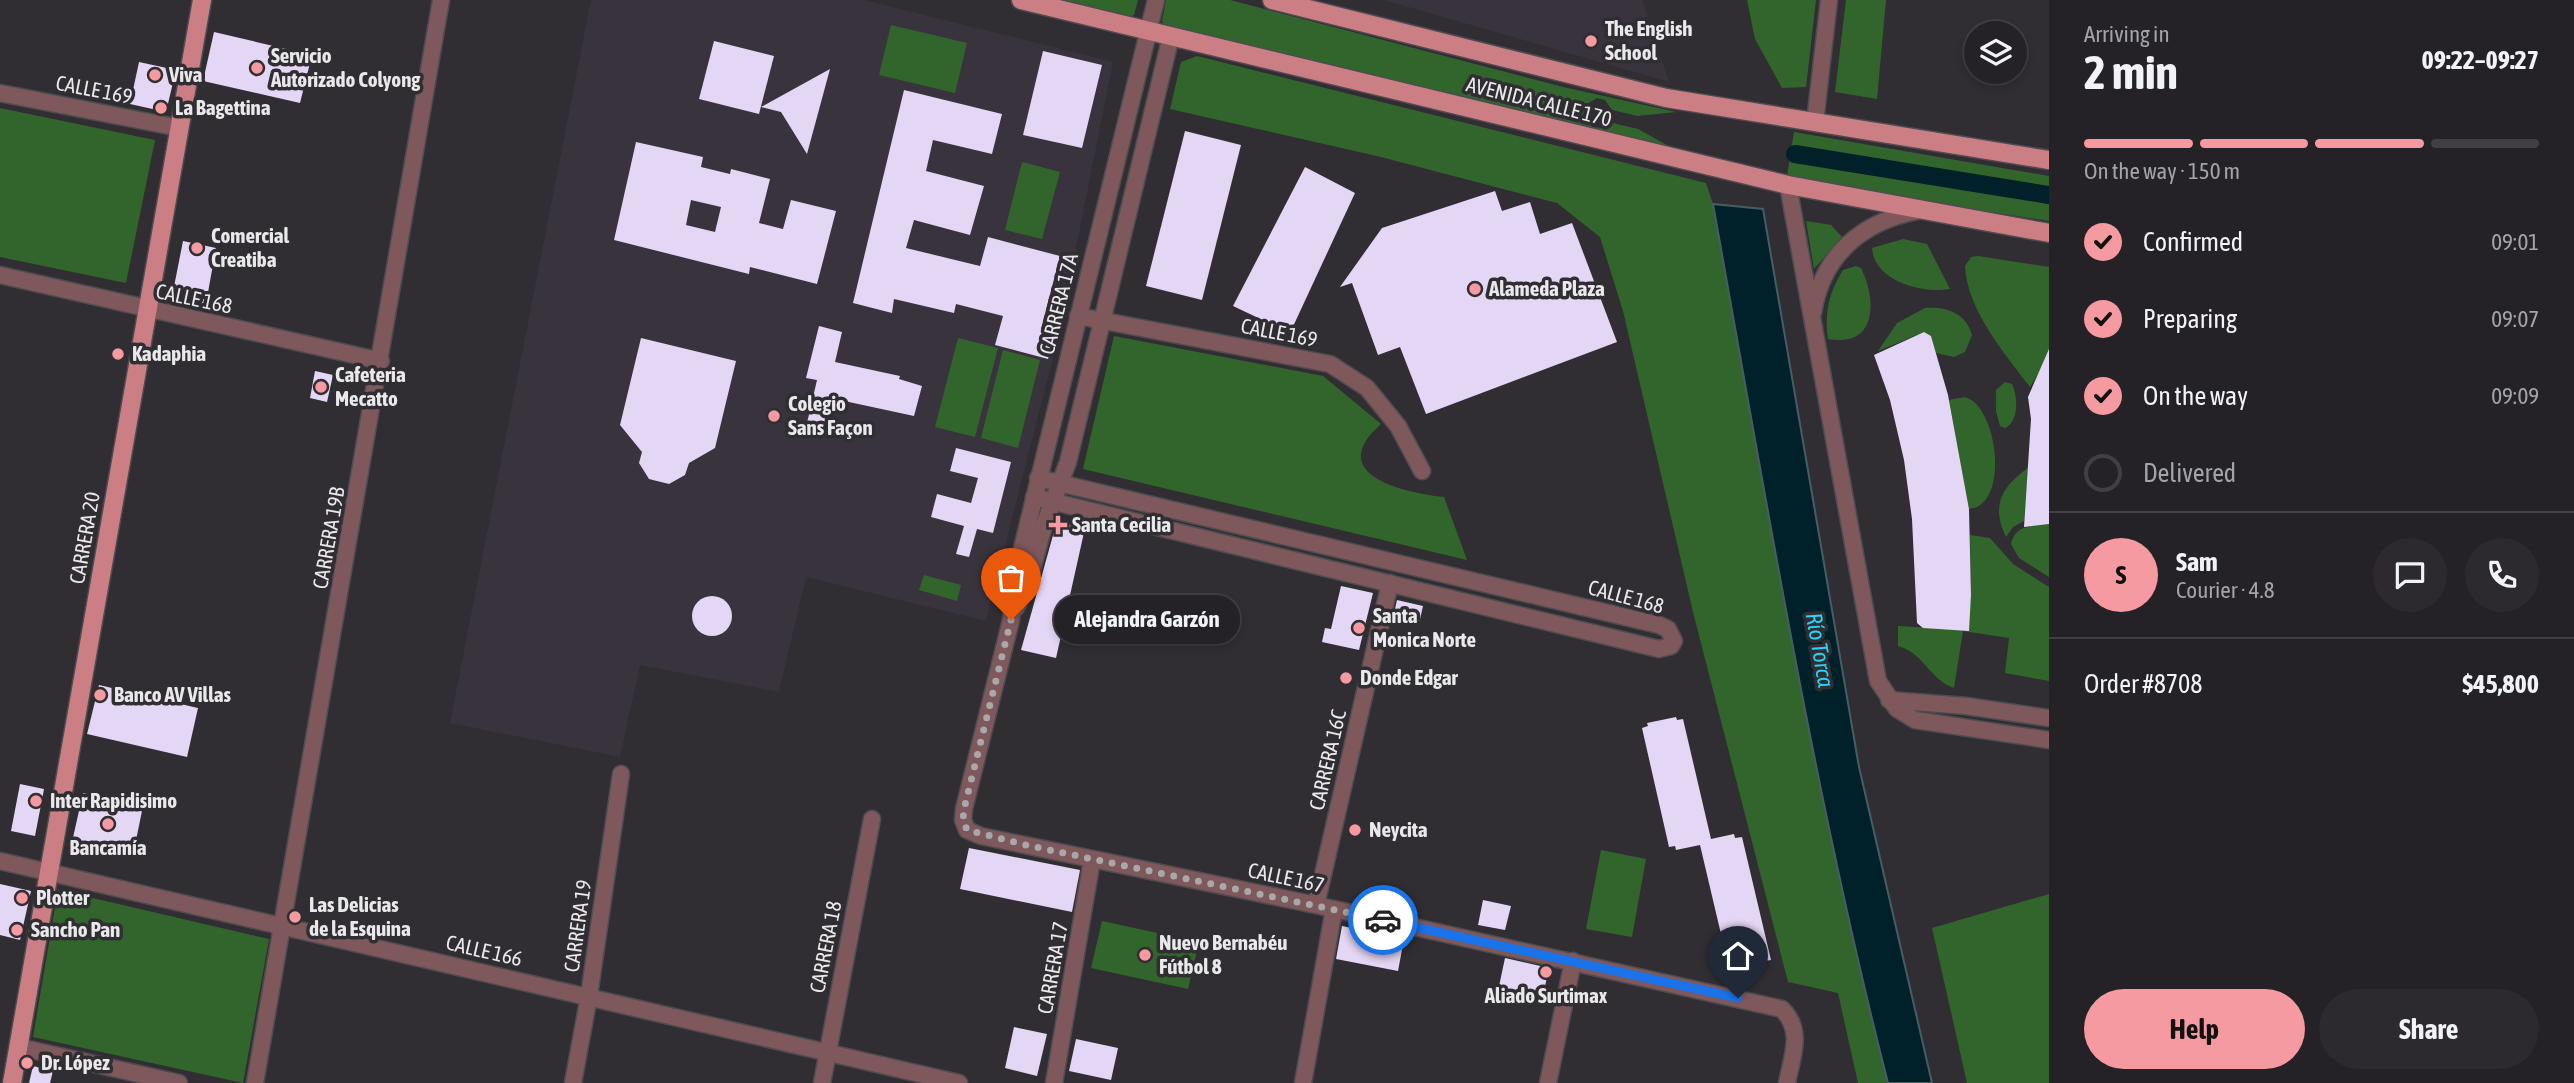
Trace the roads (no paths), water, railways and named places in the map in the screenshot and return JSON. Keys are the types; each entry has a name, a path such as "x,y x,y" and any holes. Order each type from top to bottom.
{"main road":[{"name":"CARRERA 20","path":"12,1083 202,0"},
{"name":"AVENIDA CALLE 170","path":"1021,0 1788,185 1917,211 2049,233"},
{"name":"AVENIDA CALLE 170","path":"1272,0 1626,90 2049,160"}],"street":[{"name":"CARRERA 19B","path":"255,1083 441,0"},
{"name":"CARRERA 17A","path":"964,809 1011,620 1015,578 1038,478 1156,0"},
{"path":"1815,122 1829,0"},
{"name":"CARRERA 17A","path":"1011,620 1029,580 1068,462 1171,36"},
{"name":"CALLE 169","path":"0,93 180,128"},
{"path":"1788,185 1875,672 1889,700 1906,715 1926,723 2049,740"},
{"path":"1812,329 1818,286 1841,249 1865,228 1881,220 1917,211"},
{"name":"CALLE 168","path":"0,275 148,311 381,361"},
{"name":"CALLE 169","path":"1078,316 1330,364 1367,388 1398,426 1422,471"},
{"name":"CALLE 168","path":"1034,497 1659,649 1671,646 1674,640 1668,629 1659,625 1038,478"},
{"name":"CARRERA 16C","path":"1316,905 1390,583"},
{"path":"1889,700 1966,706 2049,718"},
{"name":"CARRERA 19","path":"573,1083 589,996 621,774"},
{"name":"CALLE 167","path":"964,809 963,820 967,830 981,836 1316,905 1782,1009 1793,1020 1797,1033 1787,1083"},
{"name":"CARRERA 18","path":"822,1083 872,818"},
{"name":"CARRERA 17","path":"1054,1083 1092,860"},
{"name":"CALLE 166","path":"0,861 959,1083"},
{"path":"1303,1083 1334,909"},
{"path":"1548,1083 1573,961"},
{"path":"19,1047 180,1083"}],"water":[{"name":"Río Torca","path":"1713,204 1763,209 1859,767 1932,1083 1888,1083 1861,974 1814,755"}],"waterway":[{"path":"1795,154 2049,195"}],"place":[{"name":"The English School","path":"1591,41"},
{"name":"Servicio Autorizado Colyong","path":"257,68"},
{"name":"Viva","path":"155,75"},
{"name":"La Bagettina","path":"161,108"},
{"name":"Comercial Creatiba","path":"197,248"},
{"name":"Alameda Plaza","path":"1475,289"},
{"name":"Kadaphia","path":"118,354"},
{"name":"Cafeteria Mecatto","path":"321,387"},
{"name":"Colegio Sans Façon","path":"774,416"},
{"name":"Santa Cecilia","path":"1058,525"},
{"name":"Alejandra Garzón","path":"1011,620"},
{"name":"Santa Monica Norte","path":"1359,628"},
{"name":"Donde Edgar","path":"1346,678"},
{"name":"Banco AV Villas","path":"100,695"},
{"name":"Inter Rapidisimo","path":"36,801"},
{"name":"Bancamía","path":"108,824"},
{"name":"Neycita","path":"1355,830"},
{"name":"Plotter","path":"22,898"},
{"name":"Las Delicias de la Esquina","path":"295,917"},
{"name":"Sancho Pan","path":"17,930"},
{"name":"Nuevo Bernabéu Fútbol 8","path":"1145,955"},
{"name":"Aliado Surtimax","path":"1546,972"},
{"name":"Dr. López","path":"27,1063"}]}
